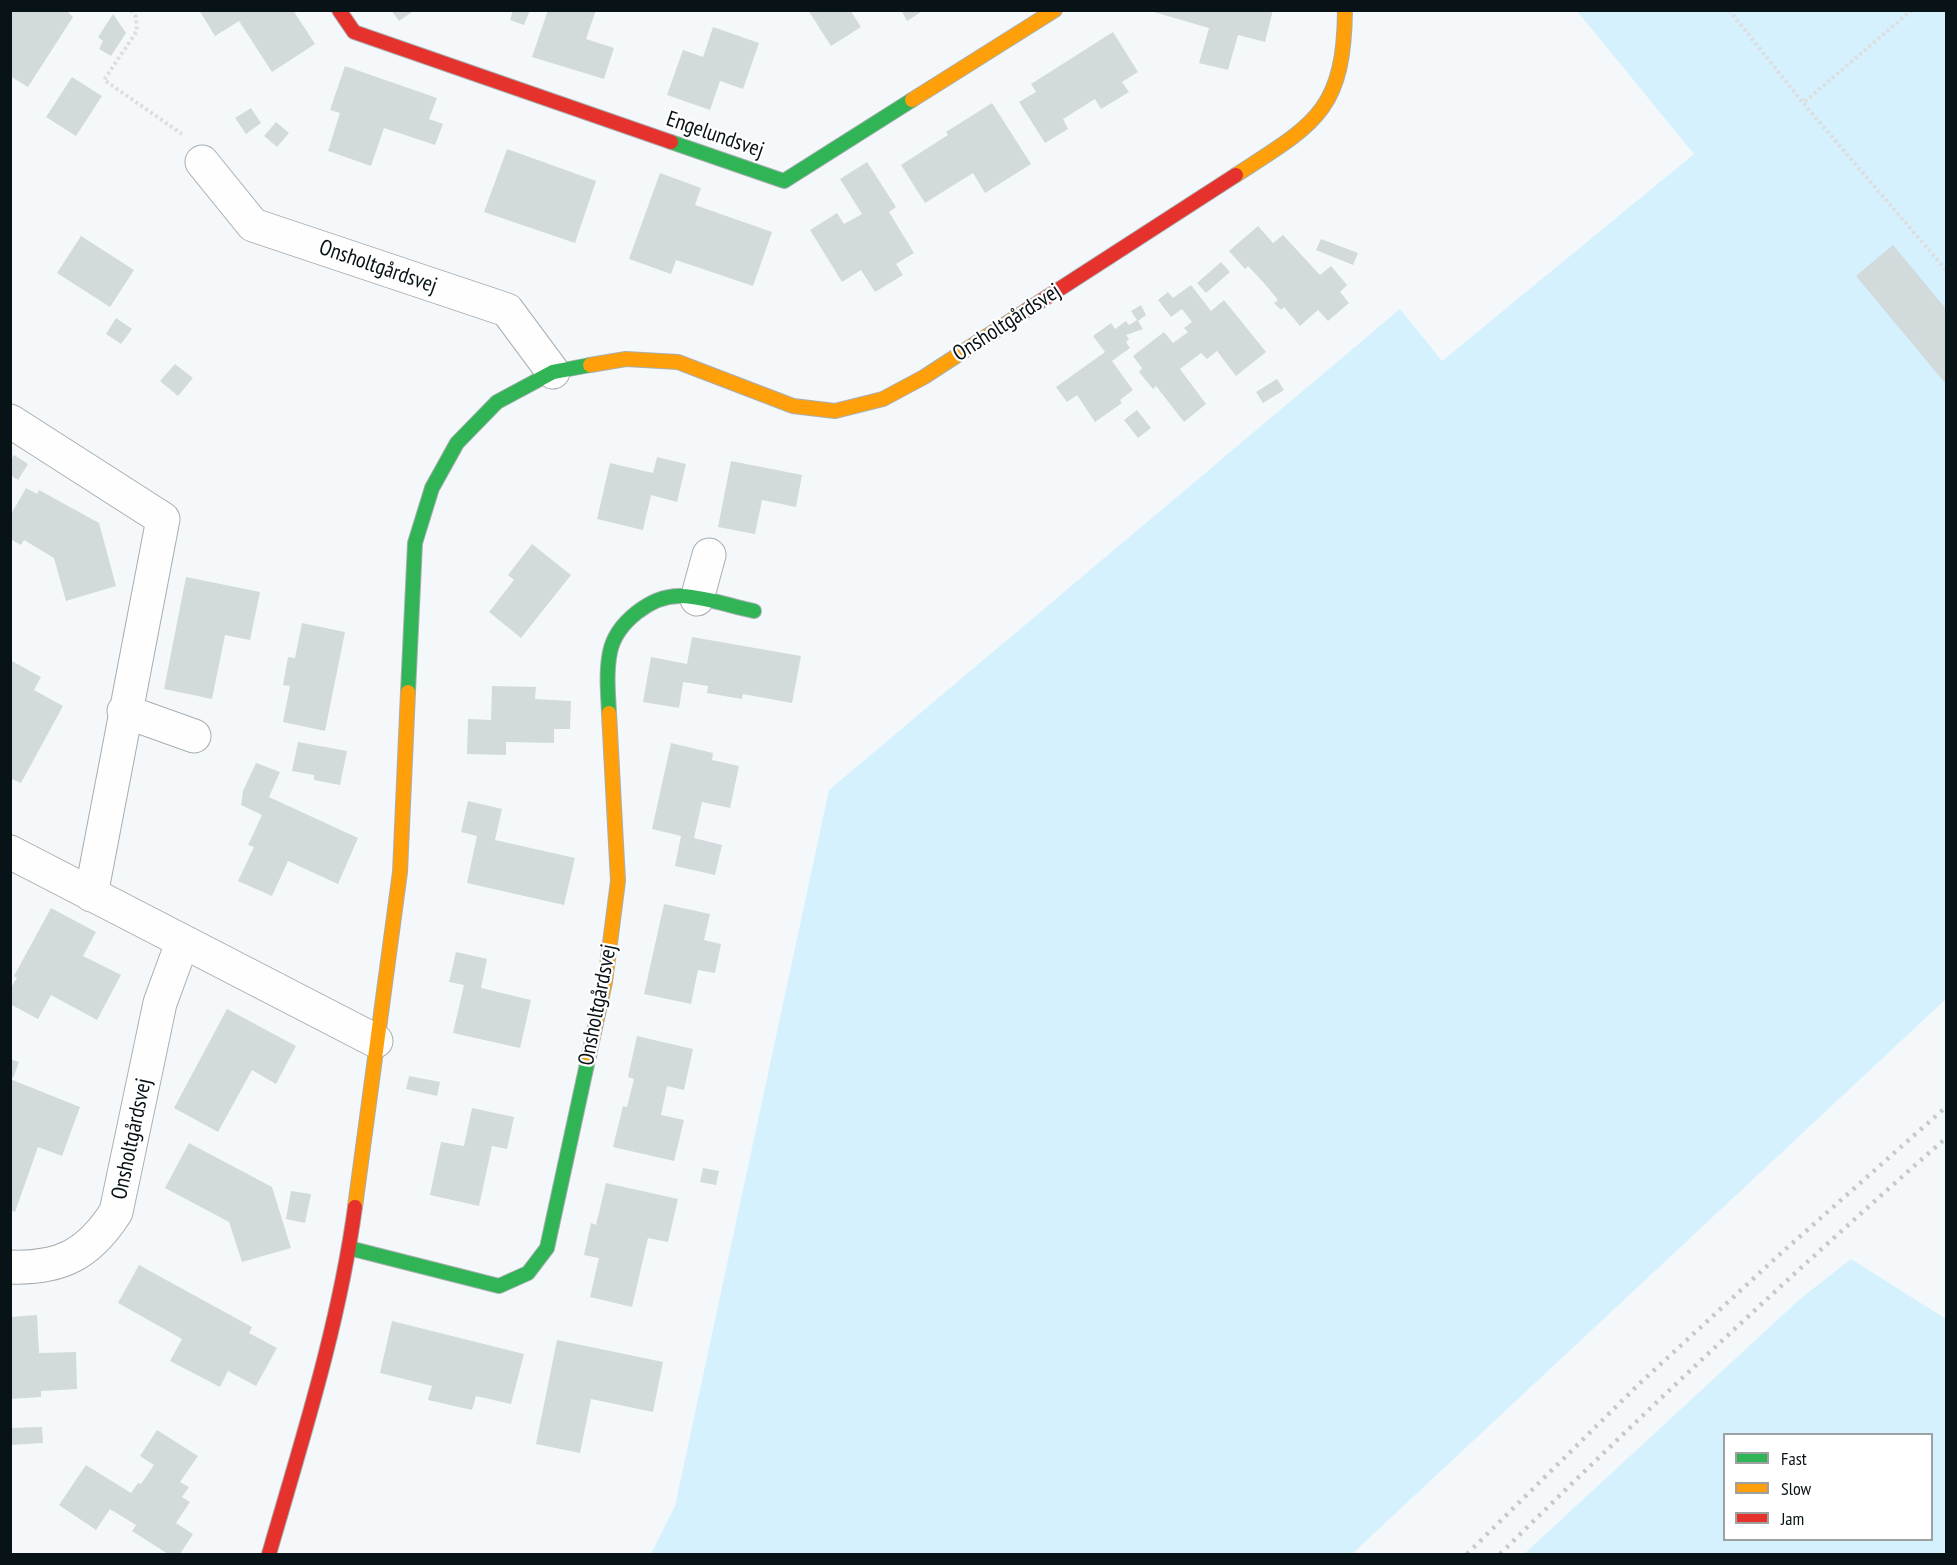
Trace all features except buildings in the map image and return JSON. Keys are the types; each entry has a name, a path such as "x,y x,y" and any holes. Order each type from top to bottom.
{"street":[{"name":"Engelundsvej","path":"339,10 354,32 784,181 1055,10"},
{"name":"Onsholtgårdsvej","path":"269,1554 311,1410 349,1248 400,872 415,543 432,488 457,443 497,402 553,372 626,359 678,362 793,406 835,411 883,399 924,377 1299,134 1324,110 1339,83 1345,52 1345,10"},
{"name":"Onsholtgårdsvej","path":"202,162 253,225 507,310 553,372"},
{"path":"10,421 163,519 124,711 91,895"},
{"path":"697,599 709,555"},
{"name":"Onsholtgårdsvej","path":"349,1248 499,1286 520,1280 537,1267 548,1248 605,982 618,881 607,668 611,646 622,627 638,612 657,601 679,596 754,611"},
{"path":"124,711 194,736"},
{"path":"10,852 182,943 376,1041"},
{"name":"Onsholtgårdsvej","path":"10,1267 36,1268 64,1261 86,1249 103,1232 116,1212 160,1003 182,943"}],"path":[{"path":"131,10 136,17 137,31 104,80 195,142 202,162"},
{"path":"1729,10 1803,104 1947,270"},
{"path":"1803,104 1912,10"}],"shaded area":[{"path":"1577,11 1946,11 1946,999 1352,1554 651,1554 675,1506 829,790 1400,309 1442,361 1694,154"},
{"path":"1851,1259 1946,1319 1946,1554 1524,1554 1800,1299"}],"railway":[{"path":"1467,1554 1638,1385 1779,1255 1946,1107"},
{"path":"1500,1554 1720,1343 1946,1138"}],"traffic: fast":[{"path":"671,142 784,181 912,100"},
{"path":"408,692 415,543 432,488 457,443 497,402 553,372 590,365"},
{"path":"609,713 610,652 619,631 636,613 658,600 681,596 754,611"},
{"path":"349,1248 499,1286 528,1273 547,1248 589,1055"}],"traffic: slow":[{"path":"912,100 1055,10"},
{"path":"1236,175 1286,142 1320,111 1331,93 1339,71 1345,10"},
{"path":"590,365 626,359 678,362 793,406 835,411 883,399 924,377 1027,310"},
{"path":"355,1207 400,872 408,692"},
{"path":"589,1055 605,982 618,881 609,713"}],"traffic: jam":[{"path":"339,10 354,32 671,142"},
{"path":"1027,310 1236,175"},
{"path":"269,1554 329,1339 355,1207"}]}
